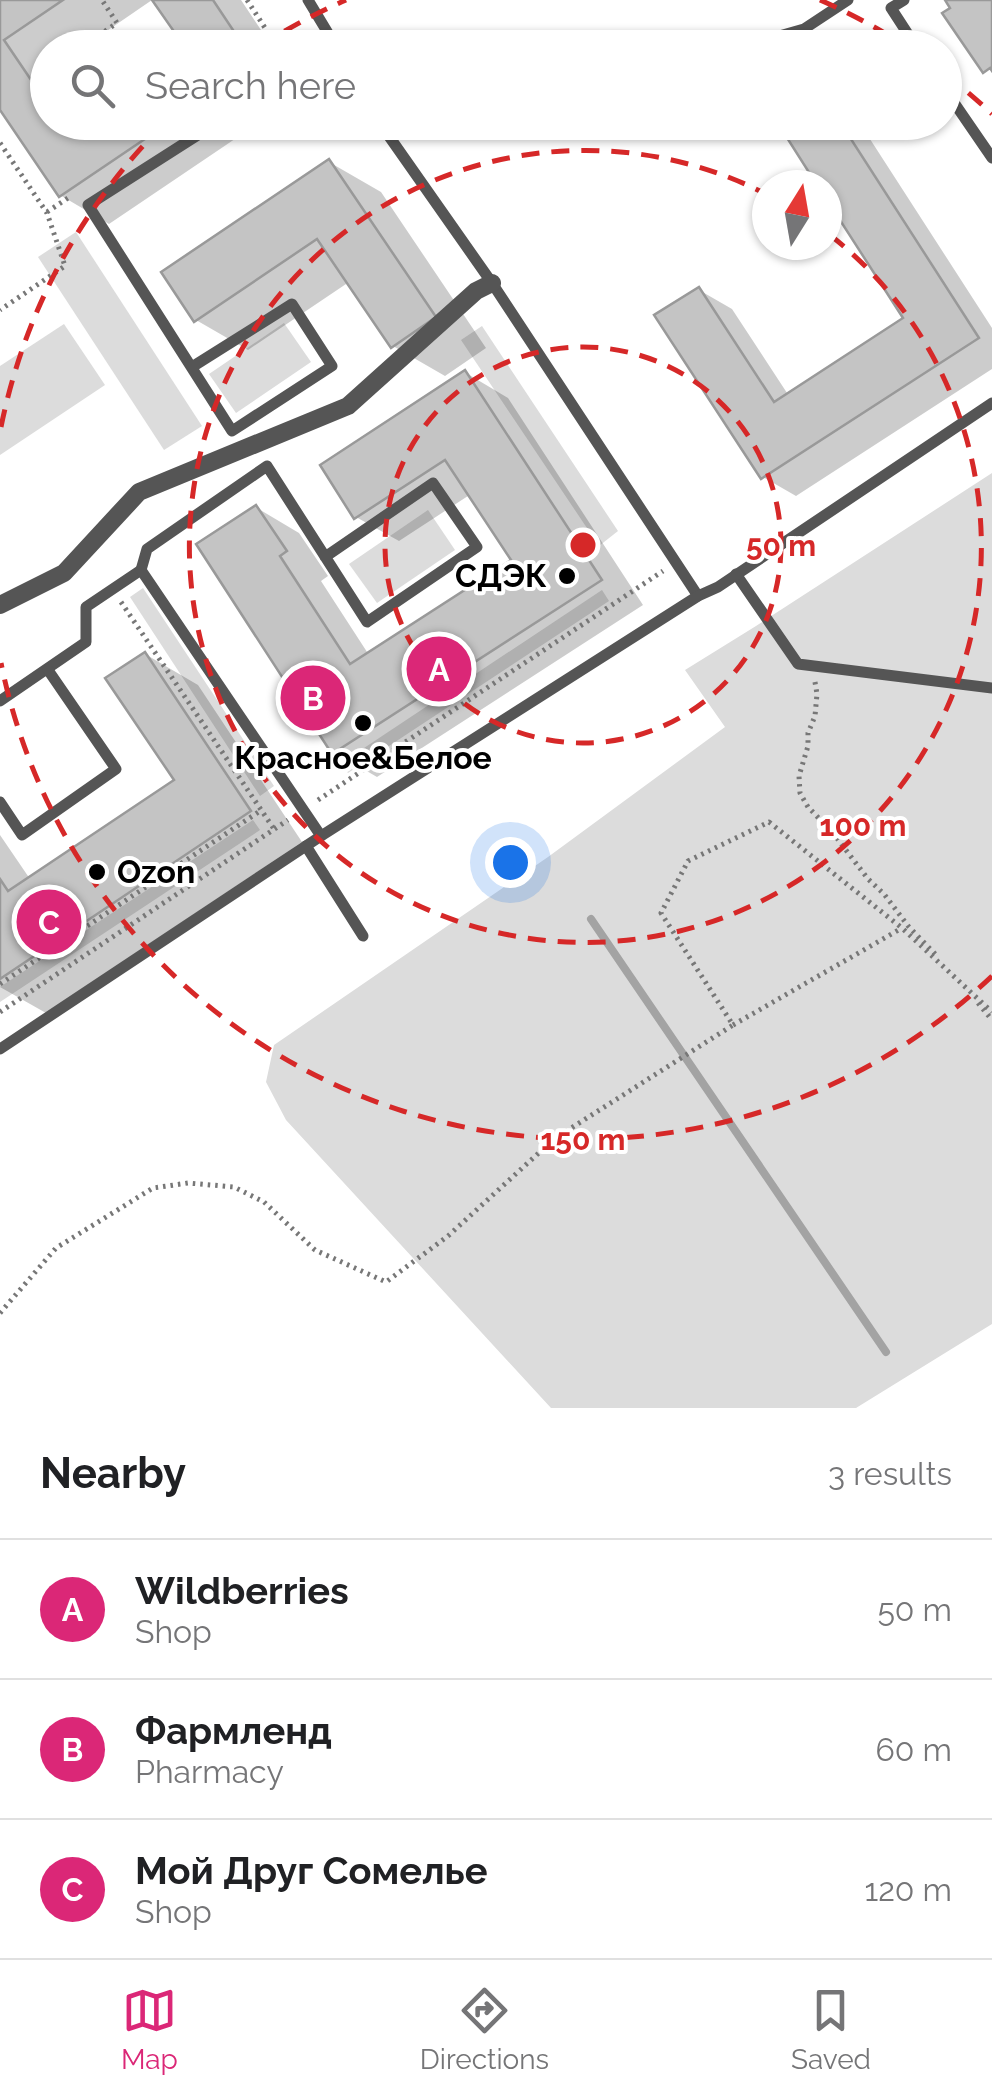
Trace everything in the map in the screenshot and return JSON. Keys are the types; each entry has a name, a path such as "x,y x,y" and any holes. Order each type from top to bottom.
{"street":[{"path":"0,605 64,573 139,492 348,406 476,291 492,283"}],"lane":[{"path":"308,0 327,30"},
{"path":"801,30 848,0"},
{"path":"904,0 891,8 905,30"},
{"path":"962,114 992,158"},
{"path":"190,140 88,205 192,368 232,430 332,366 292,304 192,368"},
{"path":"392,140 492,283 698,596"},
{"path":"0,1050 321,836 698,596 718,587 992,402"},
{"path":"0,701 86,642 86,607 141,570 146,549 266,466 367,622 477,546 433,483 325,556"},
{"path":"141,570 321,836"},
{"path":"736,574 798,664 992,688"},
{"path":"0,802 22,835 116,770 48,670"},
{"path":"306,846 363,936"}],"path":[{"path":"102,0 117,23 107,30"},
{"path":"247,0 266,30"},
{"path":"0,143 47,212 64,266 0,310"},
{"path":"112,589 274,830"},
{"path":"798,664 815,682 817,694 799,776 800,793 868,879 992,1020"},
{"path":"0,984 261,810"},
{"path":"734,1025 661,913 688,861 769,822 902,928 992,1012"},
{"path":"0,1313 56,1248 152,1188 188,1183 234,1187 264,1202 315,1250 386,1282 448,1236 554,1139 734,1025 902,928"}],"shaded area":[{"path":"76,232 202,426 164,450 38,257"},
{"path":"284,323 311,362 236,413 209,374"},
{"path":"64,324 105,385 0,455 0,366"},
{"path":"482,326 618,531 599,546 461,340"},
{"path":"992,473 992,1324 856,1408 551,1408 286,1120 266,1082 274,1045 548,857 725,727 685,670"},
{"path":"428,510 455,550 377,603 349,564"},
{"path":"143,588 274,786 260,796 130,597"},
{"path":"602,590 609,601 348,773 340,764"},
{"path":"253,820 260,830 0,1002 0,987"}],"building":[{"path":"0,0 63,0 4,40 30,78 30,140 143,140 59,197 0,110"},
{"path":"152,0 213,0 233,30 173,30"},
{"path":"945,0 992,0 992,71 990,68 983,73 962,42 962,30 954,30 942,13 950,8"},
{"path":"788,140 852,140 979,338 761,479 654,315 699,287 774,402 903,318 842,223 842,170 807,170"},
{"path":"329,159 436,317 391,348 317,239 194,322 161,272"},
{"path":"465,370 602,580 332,754 196,544 256,505 287,551 280,556 350,664 511,560 445,460 354,519 320,465"},
{"path":"145,652 251,811 0,979 0,879 8,891 174,780 105,678"}],"waterway":[{"path":"591,919 886,1352"}],"place":[{"name":"СДЭК","path":"567,576"},
{"name":"Wildberries","path":"439,669"},
{"name":"Фармленд","path":"313,698"},
{"name":"Красное&Белое","path":"363,723"},
{"name":"Ozon","path":"97,872"},
{"name":"Мой Друг Сомелье","path":"49,922"}]}
